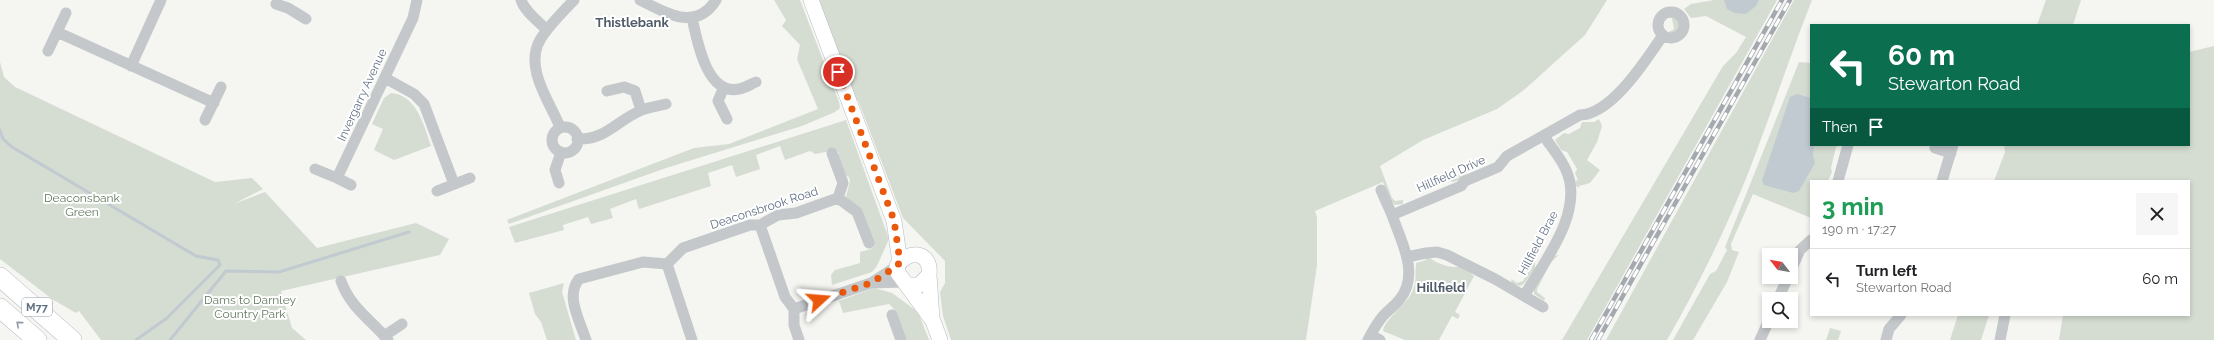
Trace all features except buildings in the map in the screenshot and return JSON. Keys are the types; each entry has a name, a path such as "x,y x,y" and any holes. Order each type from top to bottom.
{"highway":[{"name":"M77","path":"0,277 72,340"},
{"name":"M77","path":"0,308 37,340"}],"main road":[{"path":"811,0 894,220 900,278 933,321"},
{"path":"894,220 929,265 933,321 940,340"},
{"path":"899,264 908,255 918,255 923,257"},
{"path":"906,284 919,285 929,275"}],"street":[{"path":"131,66 161,0"},
{"name":"Invergarry Avenue","path":"337,178 413,18 417,0"},
{"path":"521,0 532,16 547,30"},
{"path":"560,127 536,69 536,49 547,30 574,0"},
{"path":"640,0 673,16 692,18 704,12 716,0"},
{"path":"276,4 290,4 306,19"},
{"path":"48,51 66,13"},
{"path":"692,18 705,67 713,78 724,87 738,89 756,82"},
{"path":"57,32 214,103"},
{"name":"Hillfield Drive","path":"1392,215 1461,186 1465,181 1498,167 1507,156 1580,115 1590,115 1598,110 1629,82 1663,35"},
{"path":"385,78 414,94 424,104 454,184"},
{"path":"205,120 221,87"},
{"path":"607,91 624,87 635,90 642,110"},
{"path":"724,87 718,101 727,119"},
{"path":"577,139 590,139 605,133 642,110 666,104"},
{"path":"560,127 572,129 577,139"},
{"path":"560,127 554,133 552,142 556,149 561,152 572,150 577,139"},
{"name":"Hillfield Brae","path":"1524,296 1566,222 1572,197 1567,170 1544,136"},
{"path":"1838,180 1848,146"},
{"path":"1935,148 1952,149 1942,180"},
{"path":"559,183 555,170 561,152"},
{"path":"832,152 843,183 838,198 857,212 869,243"},
{"path":"316,169 351,185"},
{"path":"437,191 470,178"},
{"path":"1373,338 1382,317 1400,300 1408,288 1409,278 1407,257 1392,215 1381,190"},
{"name":"Deaconsbrook Road","path":"667,264 684,248 750,225 760,225 778,215 796,213 838,198"},
{"path":"760,225 784,297 794,309 794,325 799,340"},
{"path":"1798,254 1800,250 1810,241"},
{"name":"Hillfield Brae","path":"1407,257 1437,252 1447,255 1495,279 1543,307"},
{"path":"586,340 572,298 574,285 580,279 644,262 667,264 692,340"},
{"path":"794,309 871,283 899,264"},
{"path":"341,281 346,295 358,310 375,325 386,338 402,324"},
{"path":"871,283 906,284"},
{"path":"892,315 901,340"},
{"path":"1886,340 1889,329 1900,316"},
{"path":"2000,340 2005,316"},
{"path":"1760,340 1765,328"}],"green space":[{"path":"774,0 800,0 840,108 835,112 802,126 666,168 509,224 507,220 694,148 729,144 818,109 797,59 800,45 782,26 786,20"},
{"path":"817,0 1607,0 1585,35 1524,90 1497,109 1423,140 1380,166 1392,198 1395,201 1403,200 1403,204 1395,205 1389,199 1383,182 1315,211 1317,217 1317,265 1306,340 951,340 943,316 940,292 945,283 945,261 903,218 858,100 853,99"},
{"path":"1714,0 1777,0 1587,340 1562,340 1723,66 1736,53 1746,37 1706,16 1691,18 1684,9 1691,4"},
{"path":"1794,0 1812,0 1740,193 1701,278 1667,340 1606,340"},
{"path":"2046,0 2081,0 2073,24 2037,24"},
{"path":"1670,15 1677,17 1681,25 1676,32 1671,34 1667,33 1674,29 1672,18 1665,18"},
{"path":"2214,46 2214,340 2059,340 2063,316 2190,316 2190,180 1994,180 2005,152 2004,146 2190,146 2190,52"},
{"path":"0,62 4,77 15,87 215,182 252,178 263,189 234,204 265,192 317,248 416,223 449,239 440,255 281,291 292,328 306,340 101,340 79,311 76,313 52,299 0,259"},
{"path":"1799,62 1810,63 1810,146 1838,146 1831,168 1832,172 1828,180 1810,180 1810,218 1753,194 1731,244 1732,250 1739,252 1727,282 1693,340 1673,340 1710,274 1716,271 1727,250 1725,247"},
{"path":"391,93 400,95 413,105 422,121 431,146 394,160 374,150 383,129 372,124 384,98"},
{"path":"1599,119 1602,126 1597,142 1587,160 1600,170 1590,183 1579,186 1579,188 1576,186 1575,181 1578,180 1575,173 1577,169 1567,152 1561,150 1555,140 1564,133 1569,134 1580,128 1582,122 1594,122"},
{"path":"846,120 889,239 877,266 872,272 832,285 831,275 835,270 860,263 860,252 871,249 874,246 862,211 846,197 850,181 849,177 842,174 836,158 839,153 836,150 815,154 810,151 785,160 780,146 756,155 760,169 736,177 732,165 708,173 711,186 639,209 636,199 610,209 613,218 591,224 588,217 563,225 564,230 515,243 509,227"},
{"path":"1467,170 1464,179 1453,182 1445,179"},
{"path":"1559,255 1551,262 1537,289 1537,292 1545,298 1544,301 1534,294 1534,288 1550,257"},
{"path":"1428,256 1444,265 1453,267 1461,266 1474,276 1455,312 1460,315 1458,319 1452,316 1439,340 1405,340 1383,331 1387,322 1408,299 1413,290 1415,283 1416,263 1426,260 1426,257"},
{"path":"1535,261 1535,271 1523,285 1520,286 1512,284 1511,279 1517,283 1523,281"},
{"path":"564,283 562,292 576,340 547,340 541,322 535,314 529,293"},
{"path":"874,288 892,293 918,312 929,340 905,340 900,331 895,312 889,304 843,313 839,301"},
{"path":"1958,316 1989,316 1981,340 1950,340"},
{"path":"1830,328 1841,331 1838,340 1826,340"}],"shaded area":[{"path":"1724,0 1759,0 1756,6 1746,14 1735,13 1727,9"},
{"path":"1797,94 1810,98 1810,146 1814,146 1813,155 1815,163 1799,191 1793,193 1764,185 1762,180 1790,97"}],"waterway":[{"path":"0,130 3,139 12,147 196,256 218,260 220,265 167,318 136,340"},
{"path":"170,340 226,271 279,272 409,232"}],"railway":[{"path":"1591,340 1782,0"},
{"path":"1598,340 1790,0"}],"district":[{"name":"Thistlebank","path":"632,22"},
{"name":"Hillfield","path":"1441,287"}],"route":[{"path":"819,300 871,283 897,266 900,262 898,237 894,220 838,72"}],"park label":[{"name":"Deaconsbank Green","path":"82,205"},
{"name":"Dams to Darnley Country Park","path":"250,307"}]}
